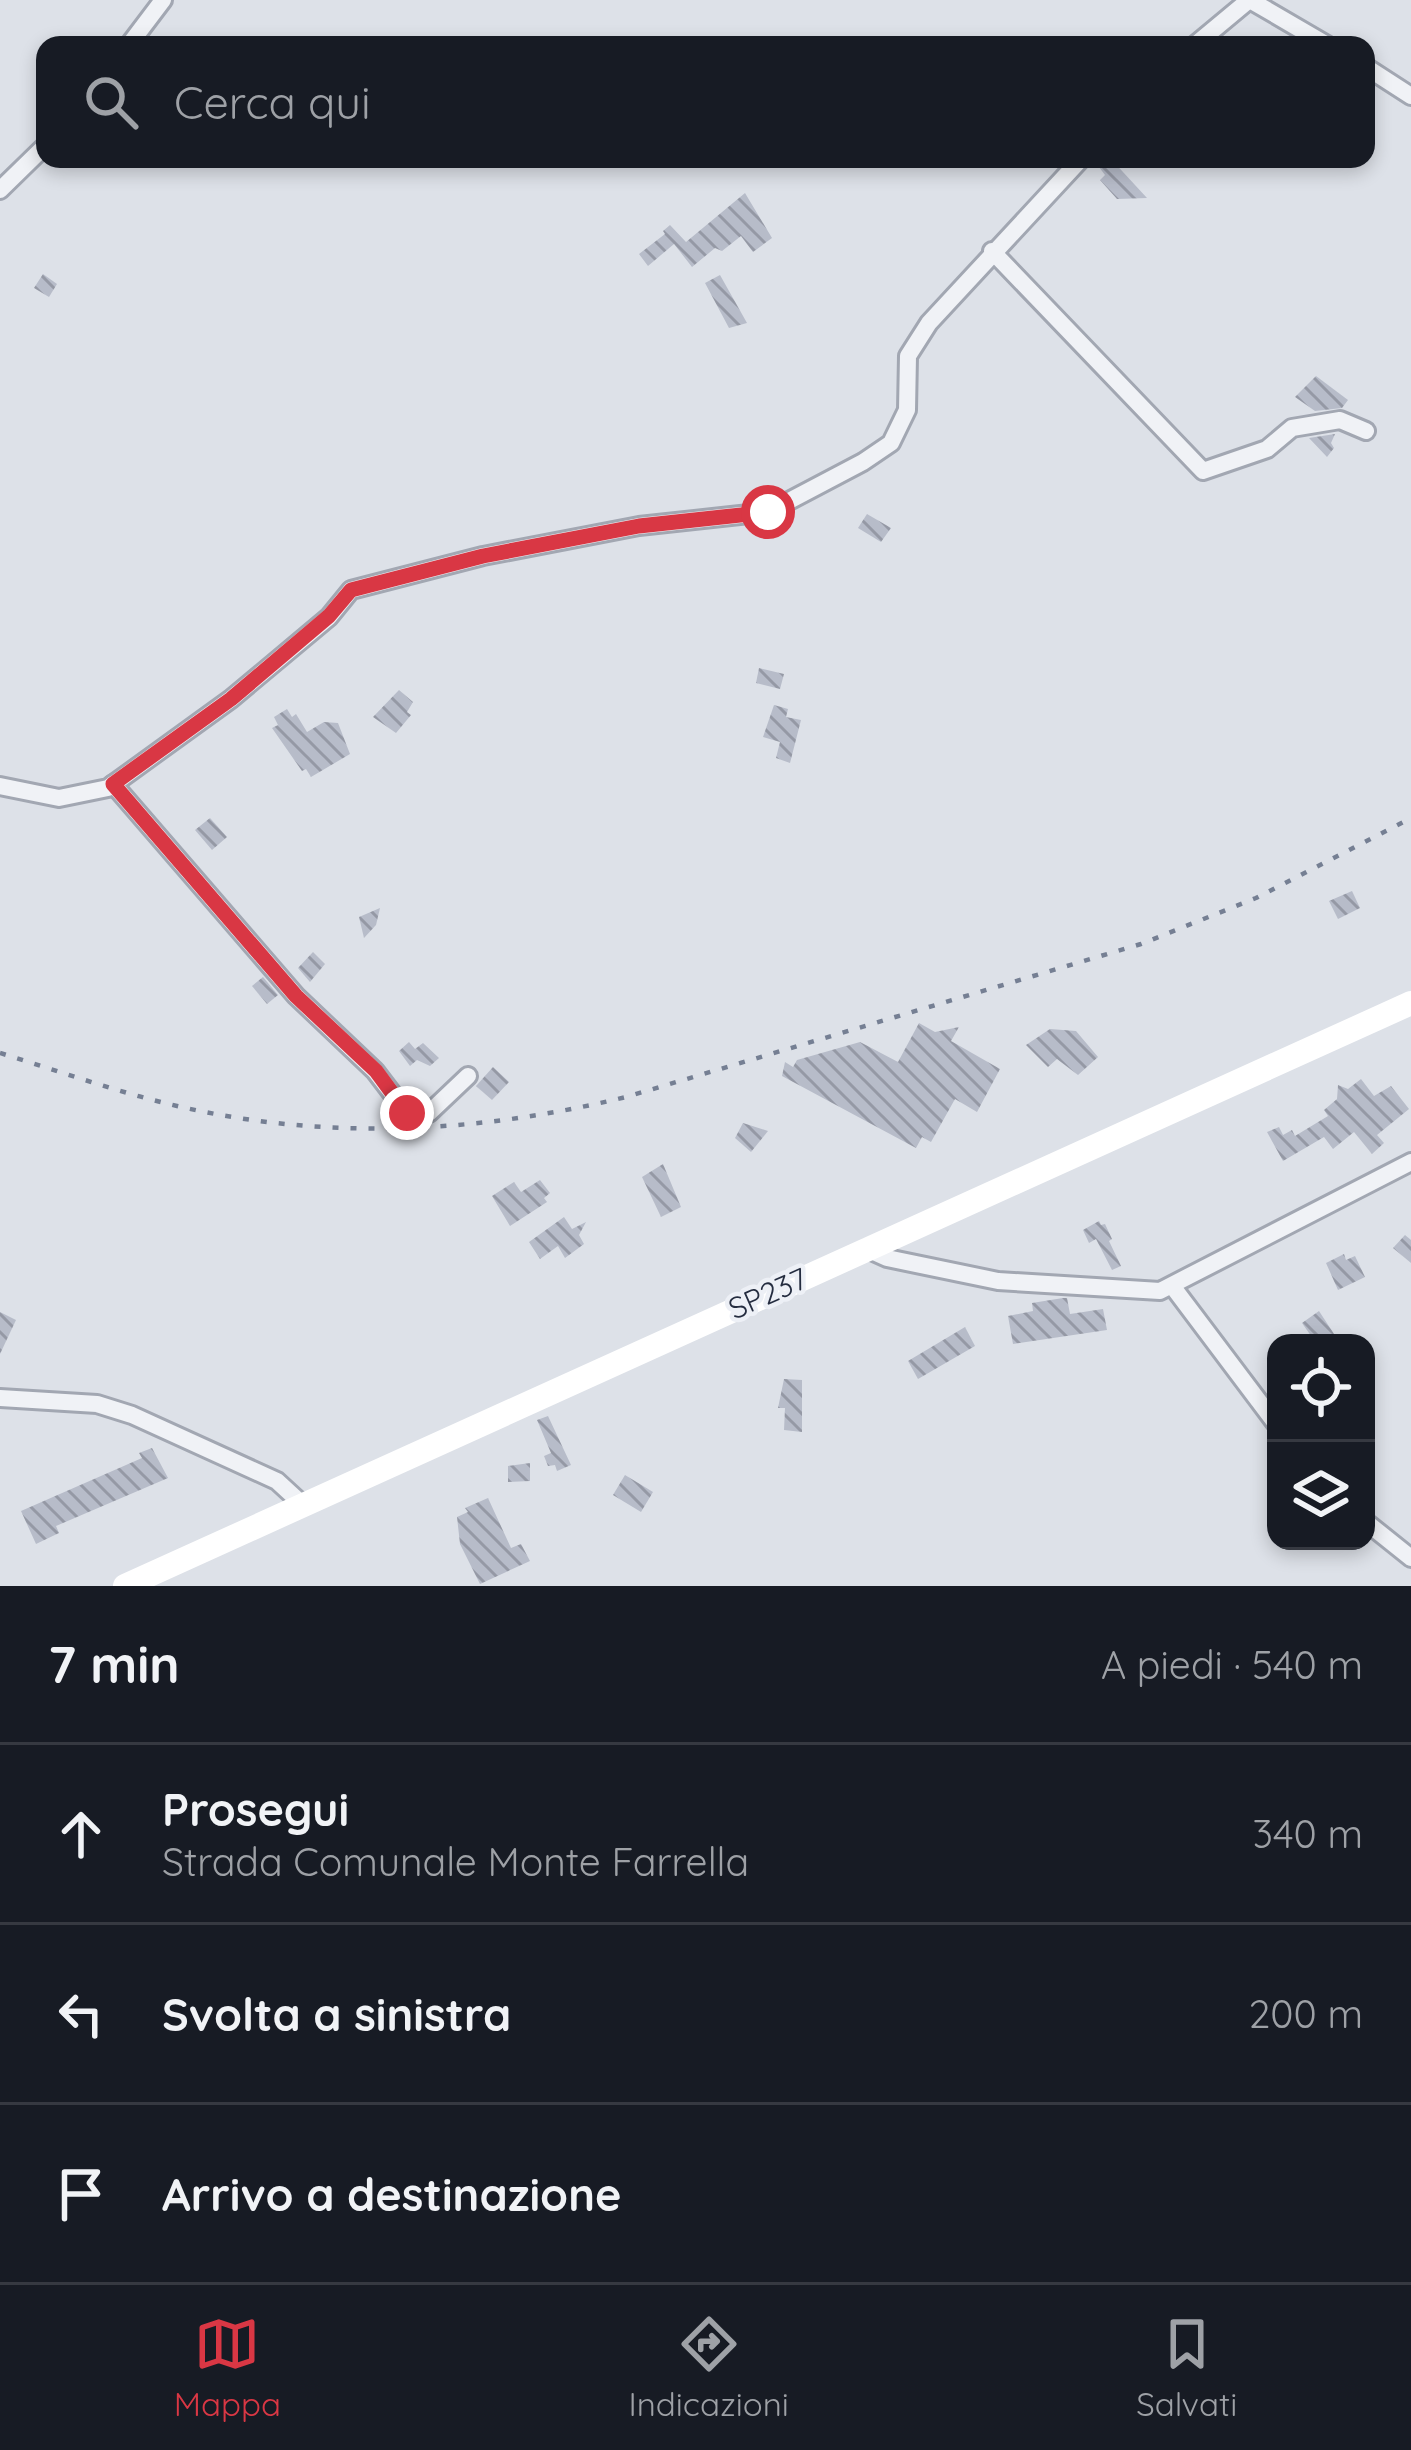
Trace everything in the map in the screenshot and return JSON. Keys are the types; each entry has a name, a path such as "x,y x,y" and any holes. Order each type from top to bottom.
{"main road":[{"name":"SP237","path":"126,1586 1411,1003"}],"street":[{"path":"136,36 163,0"},
{"path":"1206,36 1249,0 1312,36"},
{"path":"1375,73 1411,95"},
{"path":"0,190 36,155"},
{"path":"0,786 59,798 113,784 231,699 329,616 351,590 483,556 639,526 768,512 863,462 891,443 907,410 908,356 929,323 1072,168"},
{"path":"992,251 1203,471 1267,449 1292,428 1340,420 1366,431"},
{"path":"113,784 296,996 376,1071 407,1113 429,1113 468,1076"},
{"path":"867,1249 887,1258 998,1281 1142,1292 1173,1287 1411,1162"},
{"path":"1173,1287 1267,1412"},
{"path":"0,1398 97,1404 132,1415 277,1481 302,1504"},
{"path":"1375,1529 1411,1558"}],"building":[{"path":"1100,168 1119,168 1147,198 1117,199 1100,180 1105,175"},
{"path":"745,193 772,238 753,252 741,236 722,251 715,248 692,267 674,244 648,266 639,254 670,225 686,242"},
{"path":"43,274 57,284 49,297 34,288"},
{"path":"720,275 747,323 729,328 705,283"},
{"path":"1316,376 1348,400 1342,408 1315,411 1295,397"},
{"path":"1335,434 1334,448 1327,457 1309,438"},
{"path":"867,514 891,528 881,542 858,528"},
{"path":"759,668 784,674 780,689 756,683"},
{"path":"399,690 413,702 407,712 411,715 396,733 373,717"},
{"path":"774,705 788,709 786,717 801,720 790,763 776,758 780,742 763,737"},
{"path":"287,709 307,732 324,722 338,723 350,754 311,777 306,769 302,771 272,728 278,725 274,717"},
{"path":"210,818 227,837 212,850 195,830"},
{"path":"1352,891 1360,908 1338,919 1329,901"},
{"path":"380,908 376,925 364,938 359,917"},
{"path":"313,952 325,964 310,982 298,968"},
{"path":"263,977 278,995 267,1004 252,986"},
{"path":"919,1023 935,1032 959,1027 951,1041 1000,1069 977,1112 955,1099 931,1142 922,1137 916,1148 782,1076 785,1062 793,1067 797,1060 860,1042 898,1062"},
{"path":"1050,1029 1076,1031 1098,1057 1078,1075 1057,1059 1048,1067 1026,1045"},
{"path":"409,1042 415,1049 423,1043 439,1058 430,1066 417,1060 410,1066 399,1051"},
{"path":"493,1067 509,1082 492,1100 476,1086"},
{"path":"1361,1079 1374,1096 1391,1086 1409,1109 1377,1135 1384,1143 1372,1154 1354,1132 1333,1149 1324,1137 1283,1161 1267,1132 1279,1127 1283,1135 1292,1130 1295,1136 1328,1116 1324,1110 1337,1099 1338,1085 1348,1089"},
{"path":"743,1123 768,1131 751,1152 735,1138"},
{"path":"663,1164 681,1207 661,1217 642,1177"},
{"path":"540,1180 550,1193 544,1198 547,1202 510,1226 492,1196 514,1182 521,1192"},
{"path":"564,1217 572,1229 586,1222 579,1235 584,1244 565,1258 558,1246 540,1259 529,1242"},
{"path":"1099,1221 1105,1224 1121,1266 1112,1270 1096,1239 1089,1243 1083,1230"},
{"path":"1405,1235 1411,1240 1411,1263 1393,1248"},
{"path":"1344,1254 1346,1260 1355,1256 1365,1277 1338,1290 1326,1263"},
{"path":"1067,1298 1070,1314 1103,1309 1107,1330 1013,1344 1008,1316 1033,1311 1032,1303"},
{"path":"1319,1311 1334,1334 1310,1334 1302,1323"},
{"path":"0,1312 16,1320 0,1354"},
{"path":"965,1327 975,1346 918,1379 908,1361"},
{"path":"784,1379 802,1380 802,1432 784,1430 785,1408 778,1408"},
{"path":"548,1416 571,1465 557,1471 544,1456 551,1453 537,1420"},
{"path":"152,1448 168,1478 56,1526 59,1533 36,1544 21,1511 142,1458 139,1453"},
{"path":"530,1463 530,1481 508,1482 508,1466"},
{"path":"625,1475 653,1492 641,1512 613,1495"},
{"path":"488,1498 511,1548 521,1544 530,1561 480,1584 460,1544 457,1517"}],"railway":[{"path":"0,1053 110,1088 233,1117 346,1128 514,1119 626,1097 1141,944 1256,898 1411,818"}],"route":[{"path":"407,1113 376,1071 296,996 113,784 231,699 329,616 351,590 483,556 639,526 768,512"}]}
